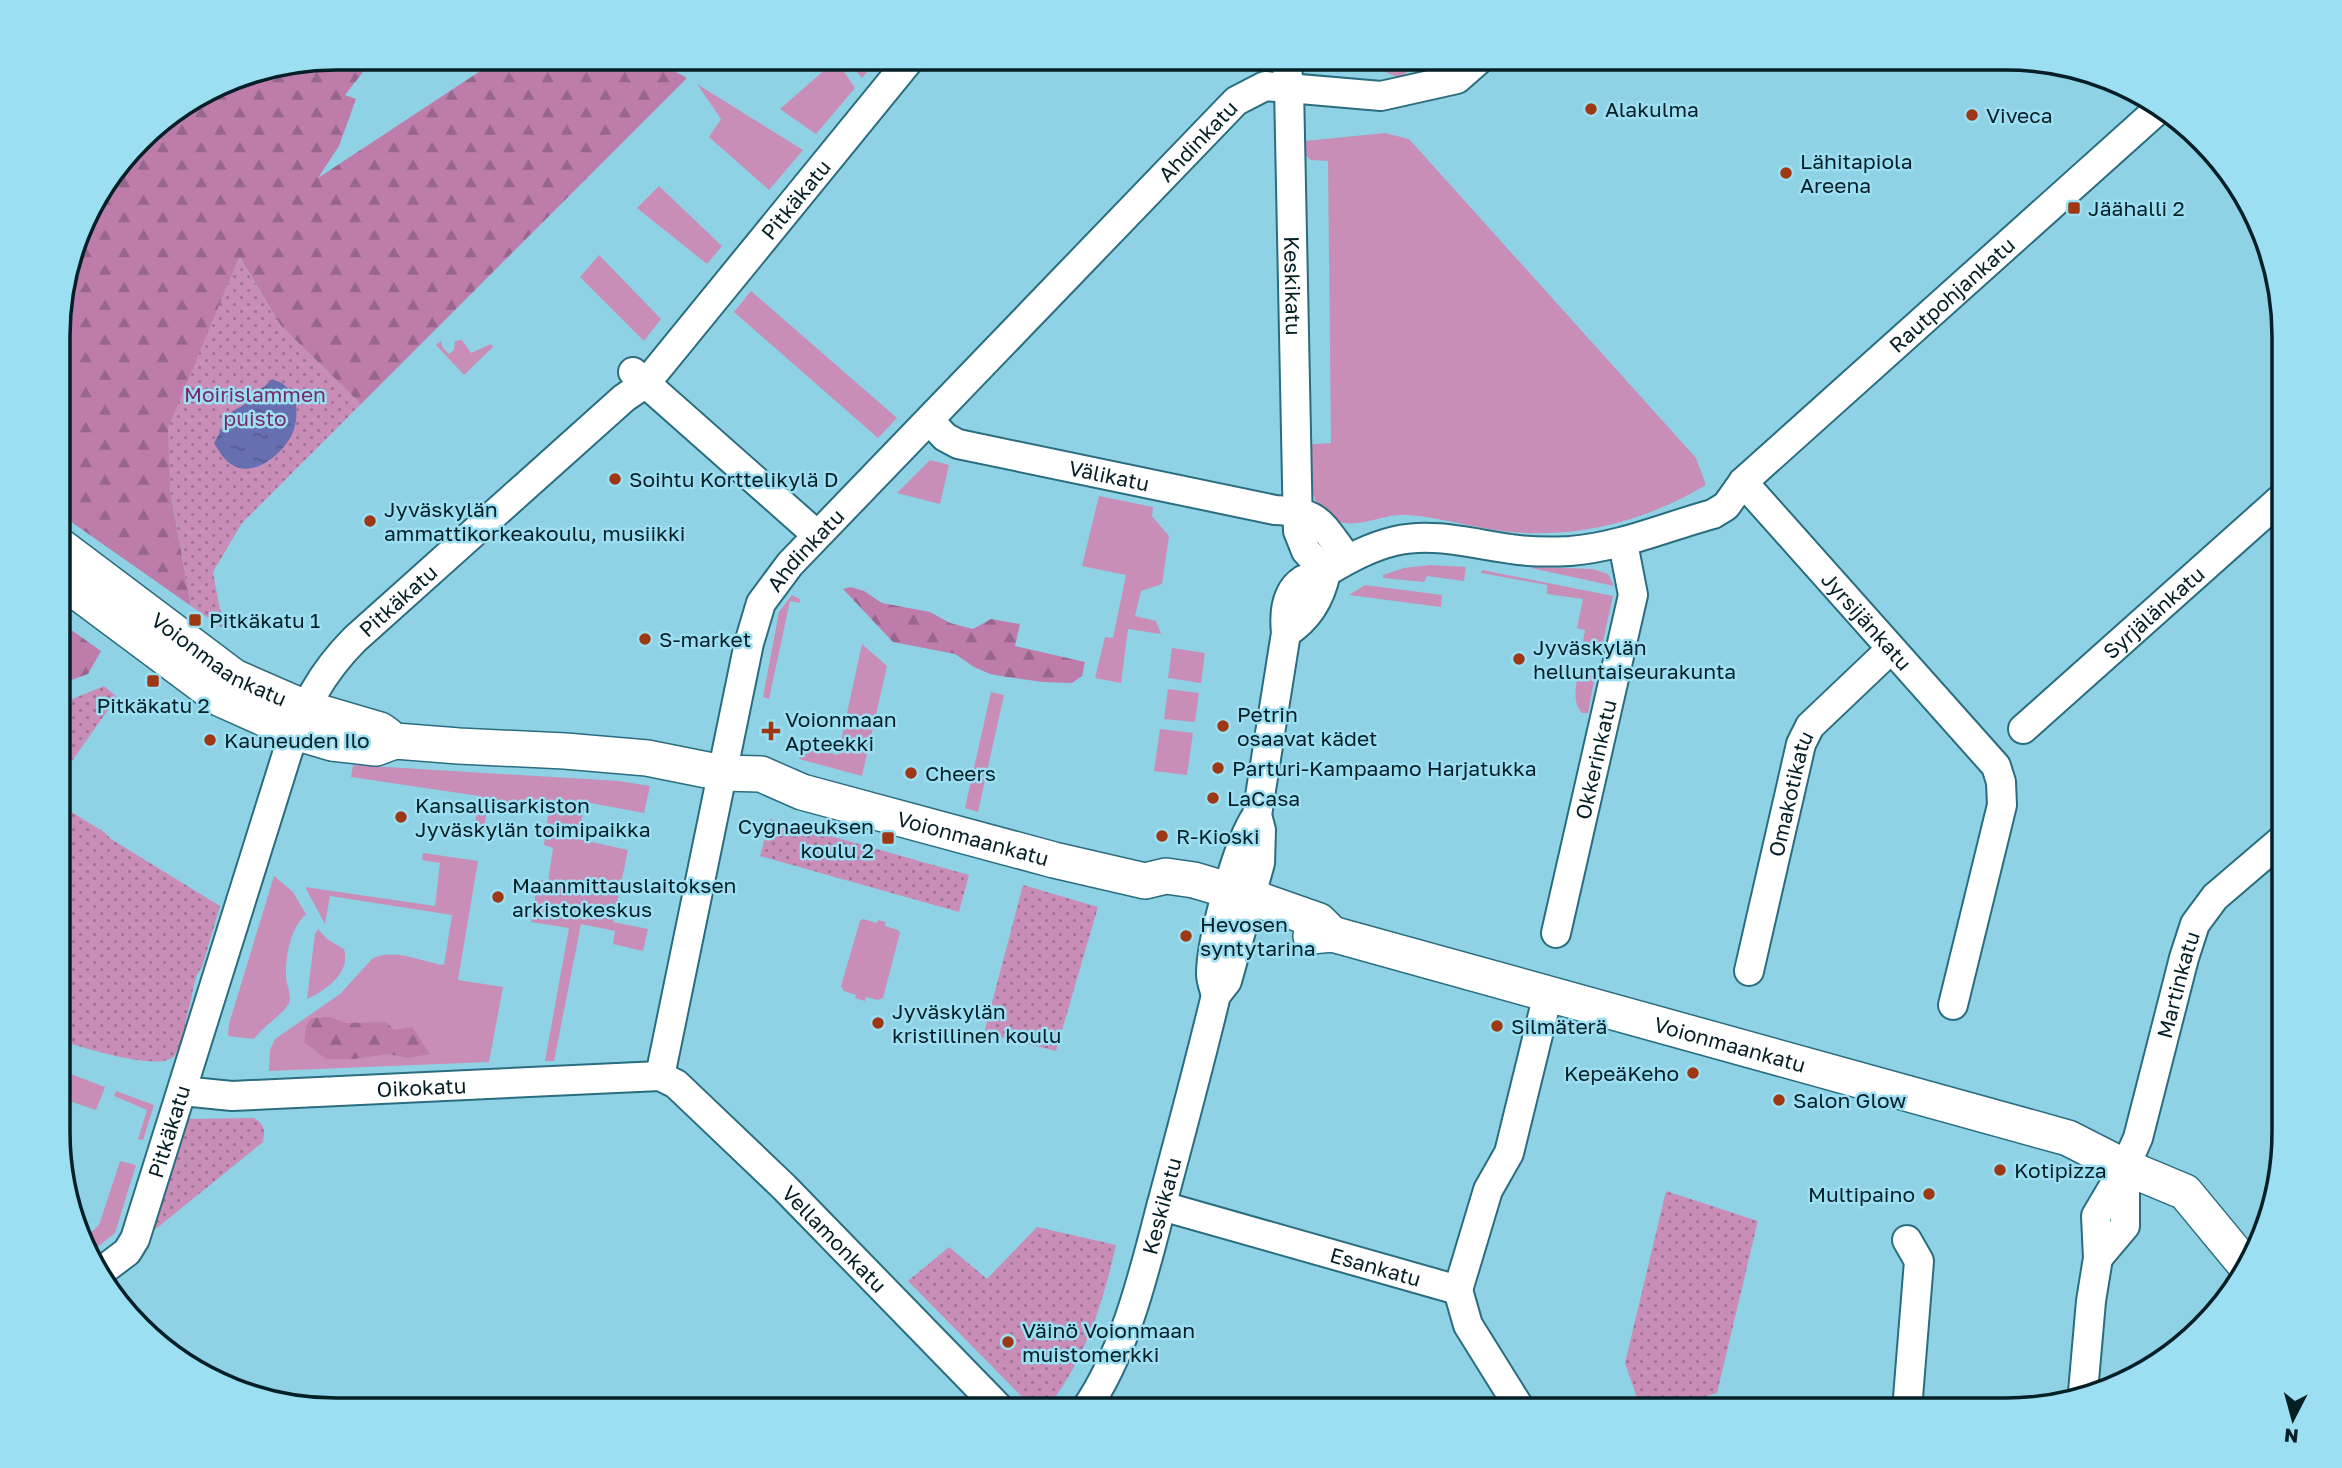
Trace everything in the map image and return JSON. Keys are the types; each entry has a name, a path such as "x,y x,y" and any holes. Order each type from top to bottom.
{"main road":[{"name":"Voionmaankatu","path":"70,554 234,677 300,720"},
{"name":"Voionmaankatu","path":"70,586 221,699 300,720 380,730 396,741 647,758 722,773 757,791 802,793 1054,860 1145,881 1161,894 1237,905 1314,936 1332,933 2068,1138 2125,1167 2178,1214 2239,1257"}],"street":[{"name":"Pitkäkatu","path":"107,1267 127,1252 135,1239 300,720 325,672 355,639 624,398 901,70"},
{"name":"Keskikatu","path":"1287,70 1297,511"},
{"name":"Ahdinkatu","path":"660,1076 749,643 761,603 790,564 1236,101 1265,86 1381,96 1457,79 1467,70"},
{"name":"Rautpohjankatu","path":"1336,565 1396,541 1416,538 1463,540 1524,550 1569,551 1623,543 1684,522 1703,500 1717,490 1743,482 2153,114"},
{"path":"640,377 817,535"},
{"name":"Välikatu","path":"930,421 945,437 958,444 1275,510 1297,511"},
{"name":"Jyrsijänkatu","path":"1743,482 1996,766 2001,782 2002,805 1953,1005"},
{"path":"1297,511 1311,515 1321,523 1336,565"},
{"name":"Syrjälänkatu","path":"2023,729 2272,511"},
{"name":"Okkerinkatu","path":"1556,933 1633,596 1623,543"},
{"name":"Keskikatu","path":"1091,1398 1115,1353 1134,1301 1189,1108 1216,995 1211,976 1214,950 1260,863 1261,830 1257,815 1286,633 1284,611 1294,589 1304,580 1336,565"},
{"name":"Omakotikatu","path":"1749,971 1801,744 1810,726 1891,649"},
{"name":"Martinkatu","path":"2125,1167 2137,1138 2195,924 2215,898 2272,848"},
{"path":"1514,1398 1468,1325 1458,1290 1488,1191 1509,1153 1548,994"},
{"name":"Oikokatu","path":"182,1091 232,1096 660,1076"},
{"name":"Vellamonkatu","path":"660,1076 676,1084 775,1179 989,1398"},
{"path":"2083,1387 2091,1301 2098,1258 2125,1226 2125,1167"},
{"name":"Esankatu","path":"1161,1206 1458,1290"},
{"path":"1907,1240 1919,1261 1908,1398"}],"green space":[{"path":"365,70 345,95 356,99 339,146 318,178 482,70 672,70 687,78 361,404 281,326 240,258 170,489 191,606 70,521 70,336 75,284 84,250 97,218 136,160 174,125 218,97 250,84 301,72"},
{"path":"825,70 843,70 855,88 816,134 780,109"},
{"path":"855,70 869,70 862,78"},
{"path":"1380,70 1409,70 1400,78"},
{"path":"697,84 803,150 769,190 709,137 721,119"},
{"path":"1385,133 1409,139 1696,458 1706,485 1633,518 1556,533 1502,531 1407,515 1350,524 1333,519 1325,513 1314,497 1308,448 1313,444 1331,443 1328,161 1311,160 1304,154 1305,141"},
{"path":"659,186 722,246 707,264 637,208"},
{"path":"599,255 661,319 644,341 580,277"},
{"name":"Moirislammen puisto","path":"239,257 281,326 361,404 242,523 213,572 227,631 191,606 170,489 168,428"},
{"path":"751,291 897,418 878,438 734,312"},
{"path":"462,340 471,353 491,344 493,347 464,375 436,345 441,341 449,354 454,350 455,341"},
{"path":"930,460 949,465 940,504 897,493"},
{"path":"1099,496 1153,507 1152,516 1169,536 1162,584 1141,591 1135,616 1156,621 1161,634 1128,629 1121,683 1095,678 1105,637 1113,638 1126,575 1082,566"},
{"path":"1430,565 1466,567 1464,581 1427,576 1424,582 1383,578 1383,575 1404,568"},
{"path":"1531,568 1593,569 1608,574 1614,586"},
{"path":"1482,570 1613,596 1601,650 1582,647 1585,630 1577,628 1583,599 1547,594 1547,585 1481,573"},
{"path":"1365,585 1442,595 1441,607 1349,595"},
{"path":"851,587 864,591 882,603 930,612 950,623 973,629 991,619 1020,624 1015,646 1085,662 1082,676 1072,683 1043,682 990,674 955,654 893,642 843,589"},
{"path":"792,595 800,599 800,603 790,601 769,699 763,697 779,612"},
{"path":"70,629 101,651 88,674 70,680"},
{"path":"862,644 887,666 862,776 799,759 802,745 838,755"},
{"path":"1172,648 1205,653 1201,683 1168,678"},
{"path":"1578,673 1595,675 1588,713 1582,713 1577,704"},
{"path":"104,686 117,697 70,764 70,700"},
{"path":"1168,689 1199,693 1195,722 1164,719"},
{"path":"991,692 1004,695 978,812 965,808"},
{"path":"1160,729 1193,733 1187,775 1154,771"},
{"path":"353,765 619,781 650,786 644,813 585,802 578,839 628,850 613,922 648,929 643,951 613,944 615,931 581,924 554,1061 545,1061 569,928 531,922 538,880 548,881 553,848 544,845 549,809 489,801 483,832 474,830 479,796 351,777"},
{"path":"70,811 220,906 202,967 195,981 184,1032 175,1055 167,1060 154,1062 102,1053 70,1044"},
{"path":"770,819 969,875 959,912 760,856"},
{"path":"423,853 478,861 458,980 503,987 489,1062 269,1071 270,1050 275,1039 340,994 373,958 391,954 444,965 452,915 330,896 325,924 305,887 435,906 440,863 422,860"},
{"path":"274,876 293,892 306,914 296,927 288,950 286,976 289,1003 254,1039 228,1036 229,1024"},
{"path":"1023,885 1098,907 1056,1051 984,1033"},
{"path":"863,919 877,923 878,920 886,922 885,926 900,933 883,998 878,1000 866,997 865,1001 855,998 856,995 844,991 841,986 860,921"},
{"path":"318,929 327,939 344,949 344,966 335,980 307,999 315,934"},
{"path":"330,1017 346,1023 386,1022 394,1030 412,1027 430,1054 408,1058 388,1054 354,1059 326,1059 304,1042 306,1026 311,1018"},
{"path":"70,1074 105,1087 96,1110 70,1101"},
{"path":"116,1091 154,1105 143,1140 138,1139 147,1110 114,1096"},
{"path":"254,1118 263,1128 263,1142 147,1236 180,1119"},
{"path":"120,1161 136,1165 115,1233 96,1248 90,1233 99,1225"},
{"path":"1666,1191 1758,1221 1717,1393 1700,1398 1637,1398 1625,1363"},
{"path":"1037,1227 1116,1245 1090,1332 1071,1373 1054,1398 1023,1398 908,1281 949,1247 987,1279"}],"water":[{"path":"272,379 282,383 295,395 296,417 293,433 272,458 256,467 239,468 221,455 214,443 231,412 249,402"}],"place":[{"name":"Alakulma","path":"1591,109"},
{"name":"Viveca","path":"1972,115"},
{"name":"Lähitapiola Areena","path":"1786,173"},
{"name":"Jäähalli 2","path":"2074,208"},
{"name":"Soihtu Korttelikylä D","path":"615,479"},
{"name":"Jyväskylän ammattikorkeakoulu, musiikki","path":"370,521"},
{"name":"Pitkäkatu 1","path":"195,620"},
{"name":"S-market","path":"645,639"},
{"name":"Jyväskylän helluntaiseurakunta","path":"1519,659"},
{"name":"Pitkäkatu 2","path":"153,681"},
{"name":"Petrin osaavat kädet","path":"1223,726"},
{"name":"Voionmaan Apteekki","path":"771,731"},
{"name":"Kauneuden Ilo","path":"210,740"},
{"name":"Parturi-Kampaamo Harjatukka","path":"1218,768"},
{"name":"Cheers","path":"911,773"},
{"name":"LaCasa","path":"1213,798"},
{"name":"Kansallisarkiston Jyväskylän toimipaikka","path":"401,817"},
{"name":"R-Kioski","path":"1162,836"},
{"name":"Cygnaeuksen koulu 2","path":"888,838"},
{"name":"Maanmittauslaitoksen arkistokeskus","path":"498,897"},
{"name":"Hevosen syntytarina","path":"1186,936"},
{"name":"Jyväskylän kristillinen koulu","path":"878,1023"},
{"name":"Silmäterä","path":"1497,1026"},
{"name":"KepeäKeho","path":"1693,1073"},
{"name":"Salon Glow","path":"1779,1100"},
{"name":"Kotipizza","path":"2000,1170"},
{"name":"Multipaino","path":"1929,1194"},
{"name":"Väinö Voionmaan muistomerkki","path":"1008,1342"}]}
